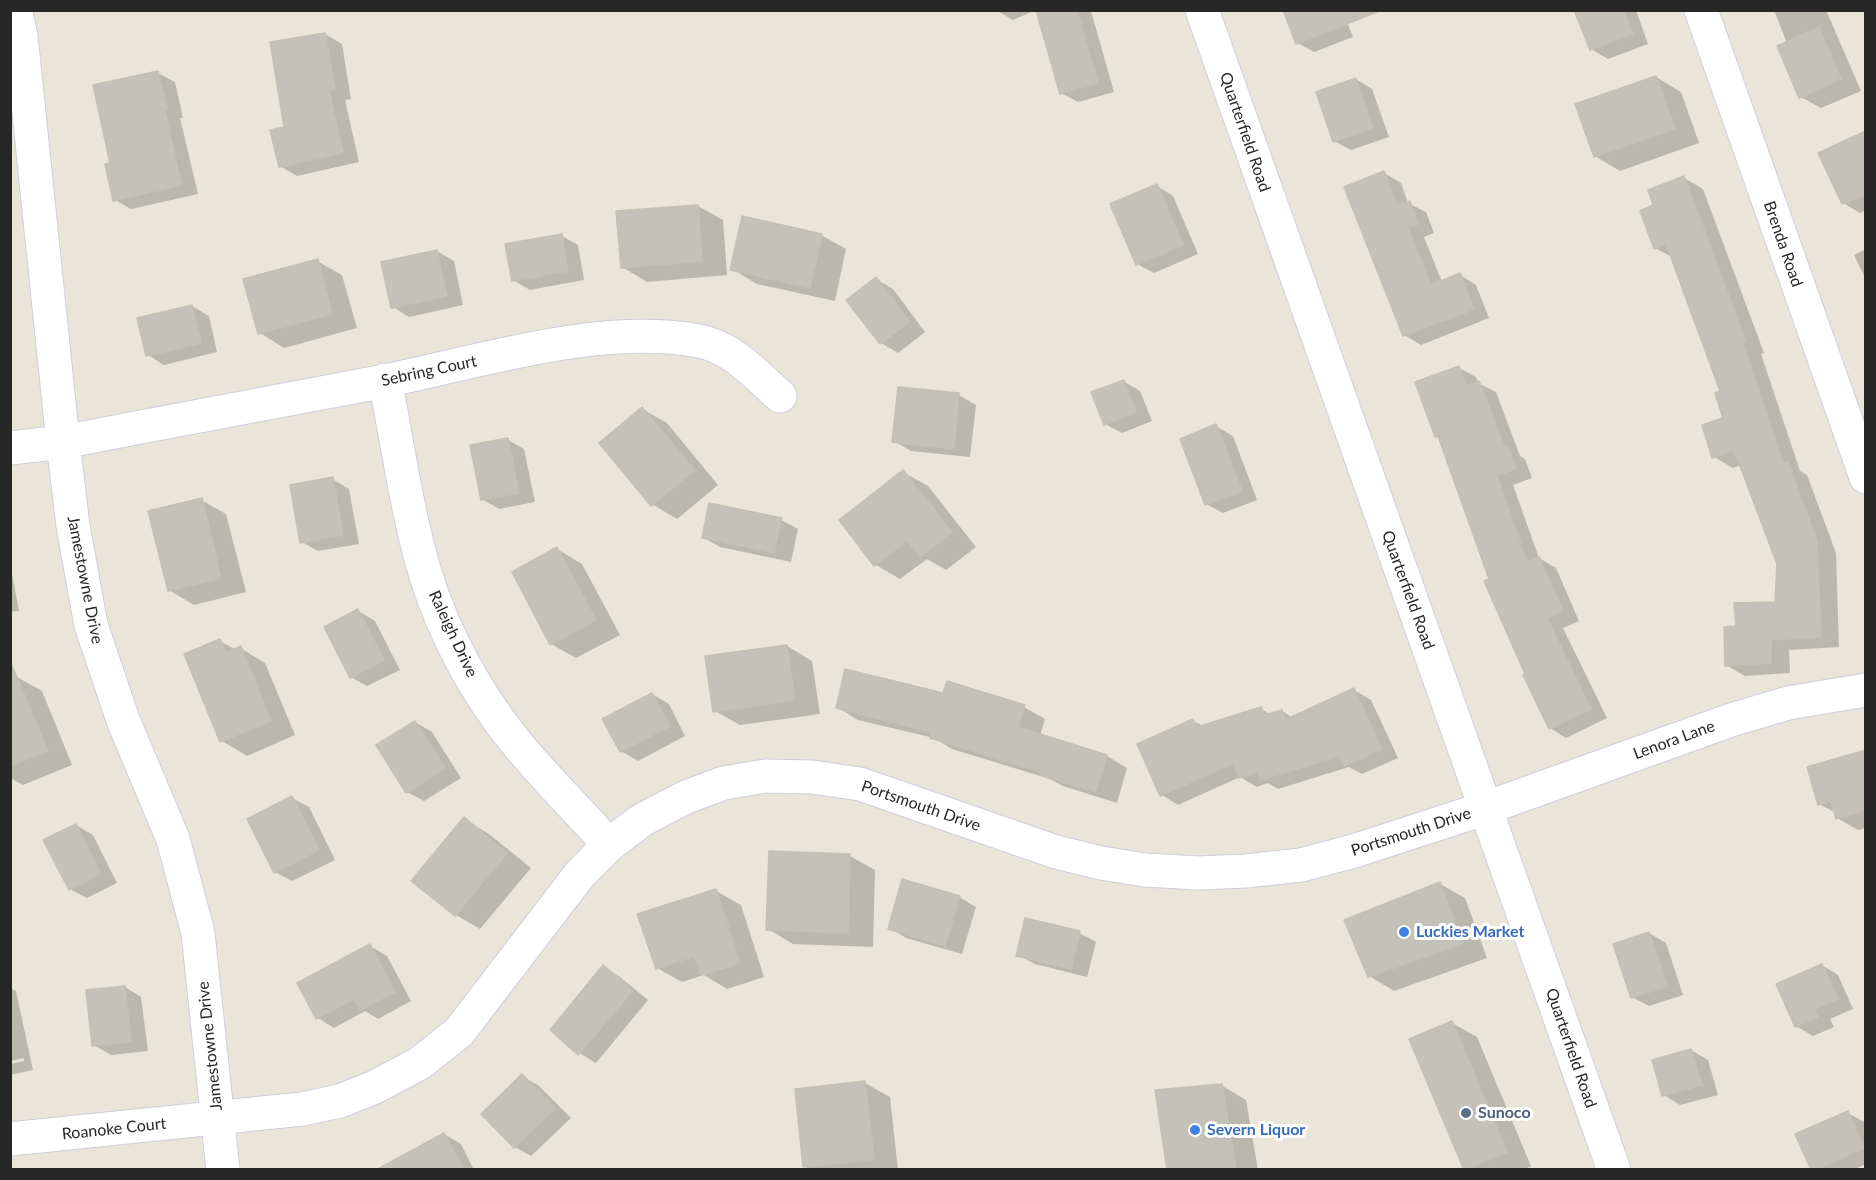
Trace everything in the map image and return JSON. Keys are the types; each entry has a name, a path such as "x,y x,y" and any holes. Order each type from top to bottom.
{"street":[{"name":"Jamestowne Drive","path":"15,10 21,36 73,526 91,625 123,720 173,839 198,933 223,1170"},
{"name":"Quarterfield Road","path":"1202,10 1614,1170"},
{"name":"Brenda Road","path":"1701,10 1866,477"},
{"name":"Sebring Court","path":"10,448 63,442 549,346 614,338 657,337 701,341 735,356 780,396"},
{"name":"Raleigh Drive","path":"385,380 411,514 424,567 450,634 479,689 514,740 609,845"},
{"name":"Lenora Lane","path":"1486,807 1731,720 1788,703 1866,690"},
{"name":"Portsmouth Drive","path":"218,1119 302,1109 340,1101 375,1087 420,1063 459,1032 580,874 609,845 642,820 686,797 724,783 765,776 812,777 860,784 1056,852 1146,870 1198,873 1301,865 1354,851 1486,807"},
{"name":"Roanoke Court","path":"10,1139 218,1119"}],"building":[{"path":"1036,10 1077,10 1098,83 1060,94"},
{"path":"1283,10 1376,10 1377,12 1296,44"},
{"path":"1574,10 1624,10 1633,34 1590,50"},
{"path":"1819,27 1841,79 1799,98 1777,46"},
{"path":"325,33 335,89 329,91 343,153 279,167 270,130 284,127 270,42"},
{"path":"158,71 167,109 164,109 182,185 113,201 105,164 110,163 93,85"},
{"path":"1656,76 1675,129 1594,157 1575,104"},
{"path":"1356,78 1373,128 1333,142 1316,92"},
{"path":"1866,131 1866,194 1842,204 1818,153"},
{"path":"1384,171 1397,206 1410,201 1418,224 1408,227 1431,285 1460,273 1474,309 1403,336 1344,187"},
{"path":"1684,176 1746,342 1743,343 1783,464 1788,462 1817,541 1821,637 1771,640 1771,663 1725,666 1724,627 1736,626 1734,603 1775,602 1777,564 1734,450 1712,458 1702,425 1723,418 1715,393 1720,391 1666,244 1654,249 1640,211 1653,205 1648,190"},
{"path":"1157,184 1183,245 1136,265 1110,204"},
{"path":"698,205 702,261 621,268 616,211"},
{"path":"742,216 822,234 810,288 730,270"},
{"path":"562,234 568,271 512,281 505,244"},
{"path":"437,250 447,296 391,308 381,262"},
{"path":"318,259 332,314 258,334 243,279"},
{"path":"876,277 910,322 880,344 846,300"},
{"path":"192,305 201,343 146,356 137,318"},
{"path":"1459,366 1466,386 1479,381 1505,449 1508,447 1516,469 1497,475 1527,562 1539,557 1563,611 1547,618 1591,709 1549,729 1523,675 1525,674 1484,581 1489,579 1438,436 1435,437 1415,382"},
{"path":"1124,380 1136,412 1104,425 1091,392"},
{"path":"898,387 959,393 954,449 892,442"},
{"path":"642,407 695,470 651,506 599,443"},
{"path":"1216,424 1242,491 1205,505 1180,439"},
{"path":"508,438 519,493 481,500 470,445"},
{"path":"903,470 952,532 920,557 907,541 874,566 839,520"},
{"path":"333,477 343,535 300,543 290,485"},
{"path":"202,498 221,578 168,591 148,511"},
{"path":"709,503 782,518 774,553 702,538"},
{"path":"557,547 596,620 550,645 512,572"},
{"path":"358,609 384,660 350,678 324,627"},
{"path":"220,639 226,653 241,646 271,721 220,742 184,654"},
{"path":"787,645 795,700 713,712 705,656"},
{"path":"10,661 48,751 10,766"},
{"path":"845,669 943,693 947,681 1025,705 1018,727 1107,755 1096,792 1040,775 1041,772 930,738 931,732 836,708"},
{"path":"1354,688 1382,749 1344,766 1339,755 1324,762 1260,780 1258,772 1239,778 1234,763 1160,796 1137,744 1193,719 1197,727 1261,707 1264,715 1282,710 1285,720"},
{"path":"652,693 670,726 620,752 602,719"},
{"path":"415,721 445,768 406,793 376,745"},
{"path":"1866,750 1866,810 1836,819 1831,801 1818,805 1807,767"},
{"path":"292,796 319,850 274,873 247,819"},
{"path":"464,817 507,853 455,916 411,881"},
{"path":"76,824 101,874 69,890 43,840"},
{"path":"769,851 850,854 848,933 766,930"},
{"path":"902,879 960,896 945,946 888,929"},
{"name":"Luckies Market","path":"1440,882 1463,944 1368,977 1344,920"},
{"path":"716,889 740,963 701,975 694,956 656,969 637,914"},
{"path":"1025,918 1080,931 1071,969 1016,956"},
{"path":"1649,932 1668,986 1631,998 1613,944"},
{"path":"370,944 395,992 360,1010 354,999 316,1019 297,983"},
{"path":"1822,964 1838,999 1814,1009 1818,1017 1795,1027 1776,984"},
{"path":"603,965 633,990 578,1055 550,1030"},
{"path":"125,986 131,1042 92,1046 86,990"},
{"path":"1452,1021 1507,1152 1464,1170 1409,1039"},
{"path":"1691,1049 1702,1085 1662,1096 1652,1060"},
{"path":"522,1074 555,1108 514,1148 481,1114"},
{"path":"865,1081 874,1160 803,1167 795,1089"},
{"name":"Severn Liquor","path":"1222,1084 1236,1170 1167,1170 1155,1090"},
{"path":"1848,1111 1864,1148 1811,1170 1795,1134"},
{"path":"444,1133 464,1170 376,1170"}],"place":[{"name":"Luckies Market","path":"1404,932"},
{"name":"Sunoco","path":"1466,1113"},
{"name":"Severn Liquor","path":"1195,1130"}]}
